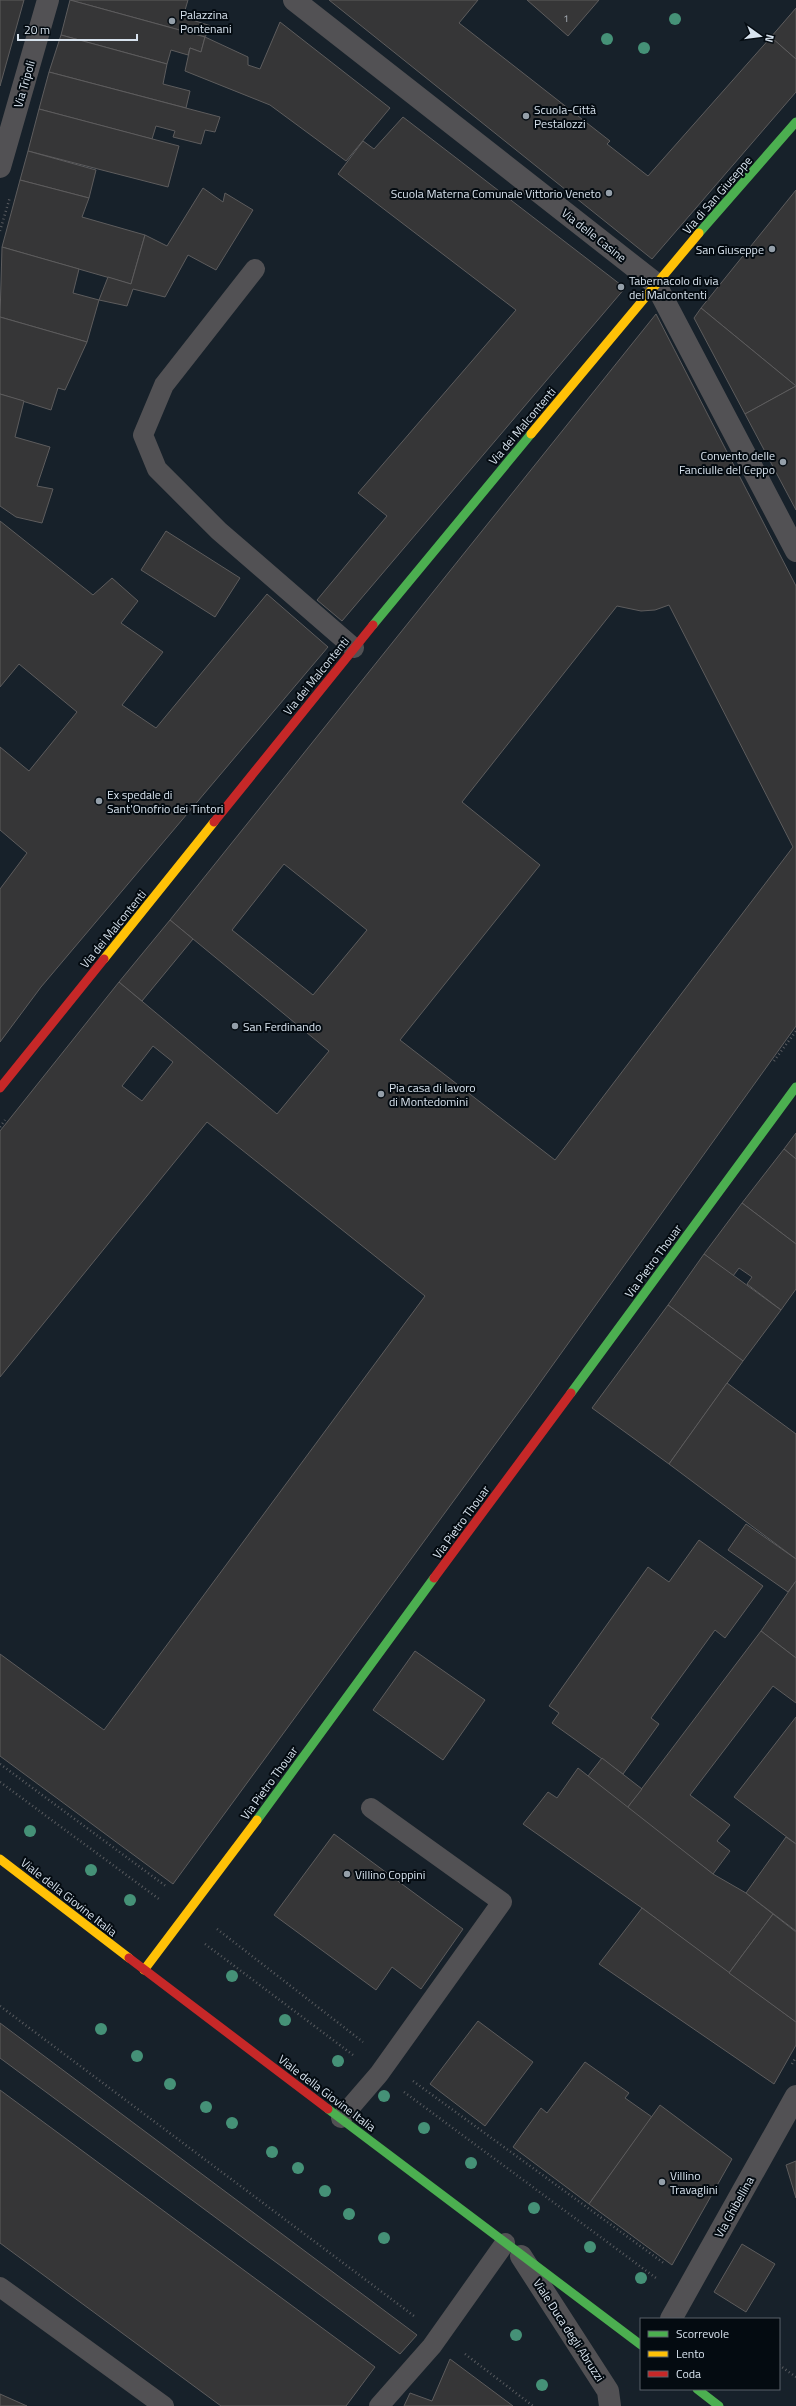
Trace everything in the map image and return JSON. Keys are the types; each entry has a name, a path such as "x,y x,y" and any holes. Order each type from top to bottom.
{"street":[{"name":"Via Tripoli","path":"0,167 48,0"},
{"name":"Via delle Casine","path":"294,0 655,283 796,551"},
{"name":"Via di San Giuseppe","path":"655,283 796,122"},
{"name":"Via dei Malcontenti","path":"0,1088 354,648 655,283"},
{"name":"Via Pietro Thouar","path":"144,1970 192,1908 796,1087"},
{"name":"Viale della Giovine Italia","path":"0,1859 513,2250 640,2344"},
{"name":"Via Ghibellina","path":"672,2318 796,2096"},
{"name":"Viale Duca degli Abruzzi","path":"513,2250 608,2391 610,2406"},
{"path":"698,2390 719,2406"}],"lane":[{"path":"255,269 164,385 143,435 157,469 219,531 354,648"},
{"path":"341,2118 388,2061 502,1902 371,1808"},
{"path":"379,2406 513,2250"},
{"path":"0,2287 164,2406"}],"path":[{"path":"0,1764 174,1892"},
{"path":"213,1926 388,2061 667,2266"},
{"path":"0,2006 533,2406"},
{"path":"780,2366 796,2377"}],"building":[{"path":"0,0 24,0 0,86"},
{"name":"Palazzina Pontenani","path":"70,0 188,0 183,17 211,26 205,37"},
{"path":"70,0 205,37 201,52 190,48 188,55 171,50 167,64 61,35"},
{"name":"Scuola-Città Pestalozzi","path":"329,0 478,0 459,23 610,141 607,144 648,176 771,37 796,59 796,92 652,259"},
{"path":"527,0 599,0 568,36"},
{"path":"796,8 796,59 771,37"},
{"path":"280,22 390,108 346,161 270,105 185,71 190,48 201,52 205,37 248,57 248,65 260,69"},
{"path":"61,35 167,64 163,84 190,91 186,108 49,72"},
{"path":"49,72 220,117 215,132 205,130 201,144 173,137 175,131 156,126 152,139 39,109"},
{"path":"39,109 179,146 168,187 28,151"},
{"path":"403,117 625,288 342,621 317,600 387,516 358,493 516,310 338,174 363,141 374,149"},
{"path":"28,151 96,170 89,198 20,180"},
{"path":"20,180 89,198 82,217 145,235 131,284 2,247"},
{"path":"203,188 223,202 225,193 253,210 216,270 188,255 165,297 133,289 127,306 99,300 108,277 131,284 145,235 167,246"},
{"name":"San Giuseppe","path":"796,190 796,386 701,308"},
{"path":"2,247 79,269 73,293 99,300 87,342 0,317"},
{"path":"701,308 796,386 745,414 694,318"},
{"name":"Pia casa di lavoro di Montedomini","path":"656,314 796,586 796,1026 529,1398 173,1884 0,1756 0,1654 104,1730 425,1296 207,1122 0,1377 0,1131 119,982 277,1114 329,1051 170,920","holes":["669,605 793,847 555,1160 400,1040 540,865 462,802 617,606 641,611 655,610","284,864 367,930 313,995 232,930","153,1046 173,1062 142,1101 122,1086"]},
{"path":"0,317 87,342 65,390 58,388 51,410 0,394"},
{"name":"Convento delle Fanciulle del Ceppo","path":"796,386 796,510 745,414"},
{"path":"0,394 24,401 15,437 50,447 37,486 53,489 42,523 16,517 0,506"},
{"name":"Ex spedale di Sant'Onofrio dei Tintori","path":"0,521 93,595 112,578 138,601 121,623 163,652 122,705 156,728 267,594 328,647 41,987 0,1042 0,889 27,853 0,830 0,747 29,771 77,712 19,664 0,687"},
{"path":"166,531 240,578 215,617 141,570"},
{"path":"170,920 193,939 142,1001 119,982"},
{"path":"796,1133 796,1159 784,1149"},
{"path":"784,1149 796,1159 796,1244 742,1203"},
{"path":"742,1203 796,1244 796,1289 781,1310 747,1284 752,1277 739,1268 733,1276 704,1254"},
{"path":"704,1254 781,1310 743,1361 668,1305"},
{"path":"668,1305 743,1361 669,1464 592,1408"},
{"path":"727,1383 796,1434 796,1559 669,1464"},
{"path":"746,1524 796,1559 796,1581 788,1592 728,1550"},
{"path":"699,1540 763,1586 725,1638 715,1630 651,1718 659,1724 623,1774 552,1723 559,1713 549,1706 648,1567 669,1582"},
{"path":"796,1581 796,1658 761,1631"},
{"path":"761,1631 796,1658 796,1703 773,1686 690,1795 730,1825 717,1841 730,1851 713,1874 627,1808"},
{"path":"415,1651 485,1700 443,1760 373,1710"},
{"path":"796,1717 796,1844 734,1797"},
{"path":"602,1758 642,1789 627,1808 588,1776"},
{"path":"578,1768 713,1874 746,1893 773,1914 729,1973 642,1908 523,1824 548,1792 557,1798"},
{"name":"Villino Coppini","path":"334,1834 463,1929 421,1989 392,1967 376,1990 274,1915"},
{"path":"786,1837 796,1844 796,1931 746,1893"},
{"path":"642,1908 796,2022 796,2045 774,2084 599,1964"},
{"path":"773,1914 796,1932 796,2022 729,1973"},
{"path":"478,2021 533,2062 485,2126 430,2084"},
{"path":"0,2023 417,2335 400,2354 0,2058"},
{"path":"585,2062 629,2093 625,2098 652,2117 589,2204 513,2147 541,2108 547,2113"},
{"path":"0,2090 375,2367 346,2406 221,2406 0,2243"},
{"name":"Villino Travaglini","path":"660,2105 732,2159 672,2265 589,2204"},
{"path":"796,2161 796,2198 786,2165"},
{"path":"742,2244 775,2264 746,2312 714,2292"},
{"path":"450,2359 513,2406 404,2406 410,2393 432,2401"},
{"path":"0,2394 27,2406 0,2406"}],"traffic: fast":[{"path":"699,233 796,122"},
{"path":"373,625 531,434"},
{"path":"571,1393 796,1087"},
{"path":"257,1820 434,1578"},
{"path":"328,2109 640,2344"},
{"path":"698,2390 719,2406"}],"traffic: slow":[{"path":"531,434 699,233"},
{"path":"104,959 214,822"},
{"path":"144,1970 257,1820"},
{"path":"0,1859 129,1958"}],"traffic: jam":[{"path":"214,822 373,625"},
{"path":"0,1088 104,959"},
{"path":"434,1578 571,1393"},
{"path":"129,1958 328,2109"}],"place":[{"name":"Palazzina Pontenani","path":"172,21"},
{"name":"Scuola-Città Pestalozzi","path":"526,116"},
{"name":"Scuola Materna Comunale Vittorio Veneto","path":"609,193"},
{"name":"San Giuseppe","path":"772,249"},
{"name":"Tabernacolo di via dei Malcontenti","path":"621,287"},
{"name":"Convento delle Fanciulle del Ceppo","path":"783,462"},
{"name":"Ex spedale di Sant'Onofrio dei Tintori","path":"99,801"},
{"name":"San Ferdinando","path":"235,1026"},
{"name":"Pia casa di lavoro di Montedomini","path":"381,1094"},
{"name":"Villino Coppini","path":"347,1874"},
{"name":"Villino Travaglini","path":"662,2182"}]}
